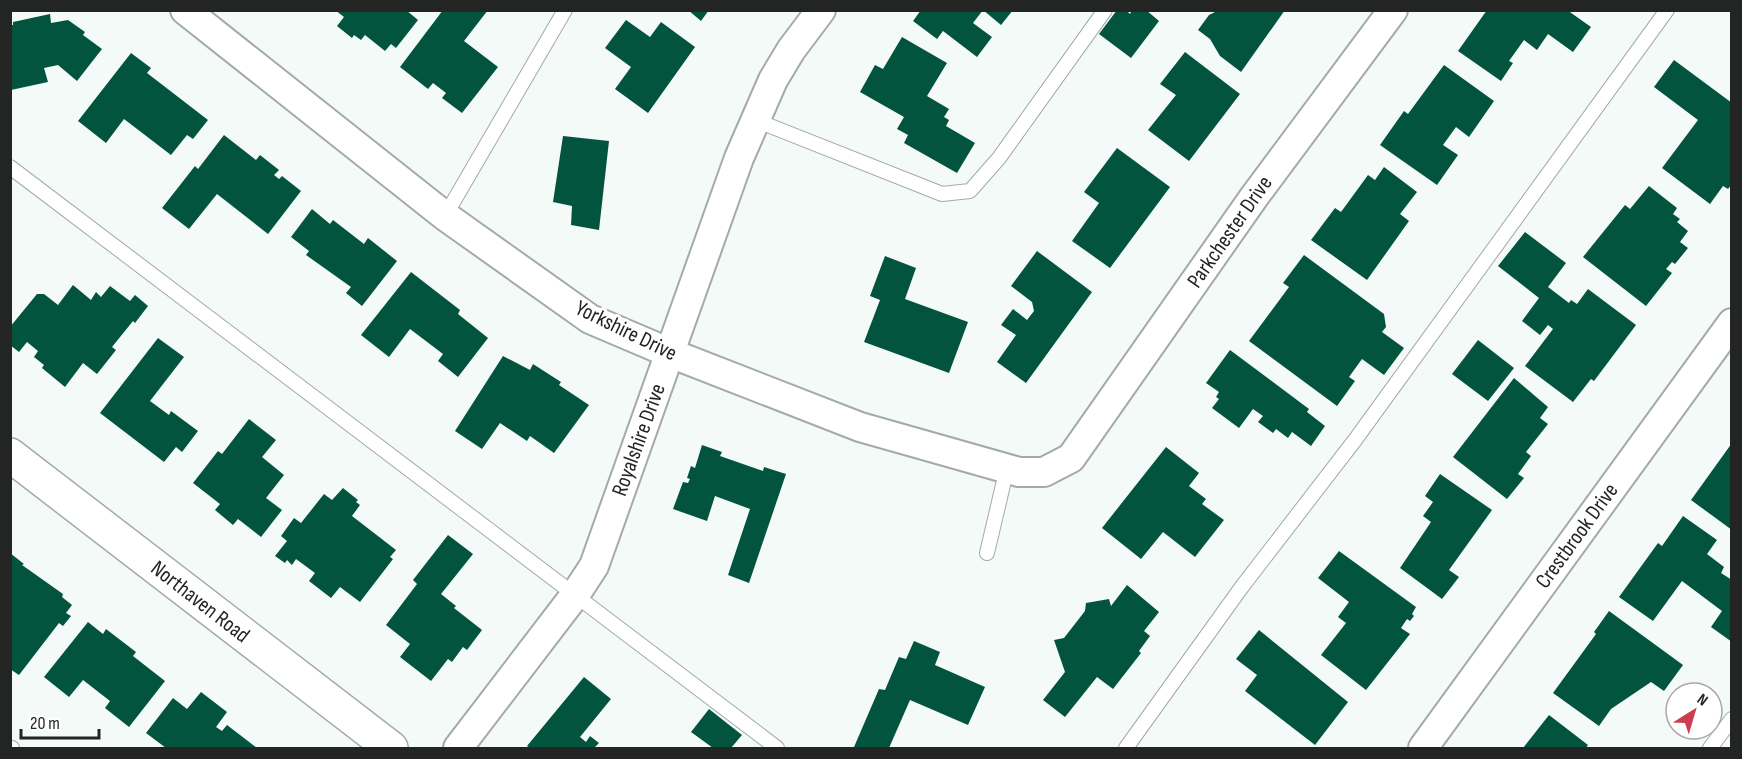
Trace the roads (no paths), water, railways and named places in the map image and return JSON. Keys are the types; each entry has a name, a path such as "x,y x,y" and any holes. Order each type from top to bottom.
{"street":[{"name":"Yorkshire Drive","path":"185,10 445,216 590,318 670,353 860,427 1019,472 1044,472 1071,458"},
{"name":"Royalshire Drive","path":"458,748 575,595 594,566 738,158 773,80 791,50 821,10"},
{"name":"Parkchester Drive","path":"1071,458 1254,197 1393,10"},
{"name":"Crestbrook Drive","path":"1422,748 1731,324"},
{"name":"Northaven Road","path":"10,455 391,748"}],"lane":[{"path":"445,216 566,10"},
{"path":"755,120 942,194 970,191 999,158 1104,10"},
{"path":"1126,748 1241,588 1355,440 1667,10"},
{"path":"10,167 777,748"},
{"path":"987,553 1007,468"},
{"path":"1710,748 1731,719"}]}
